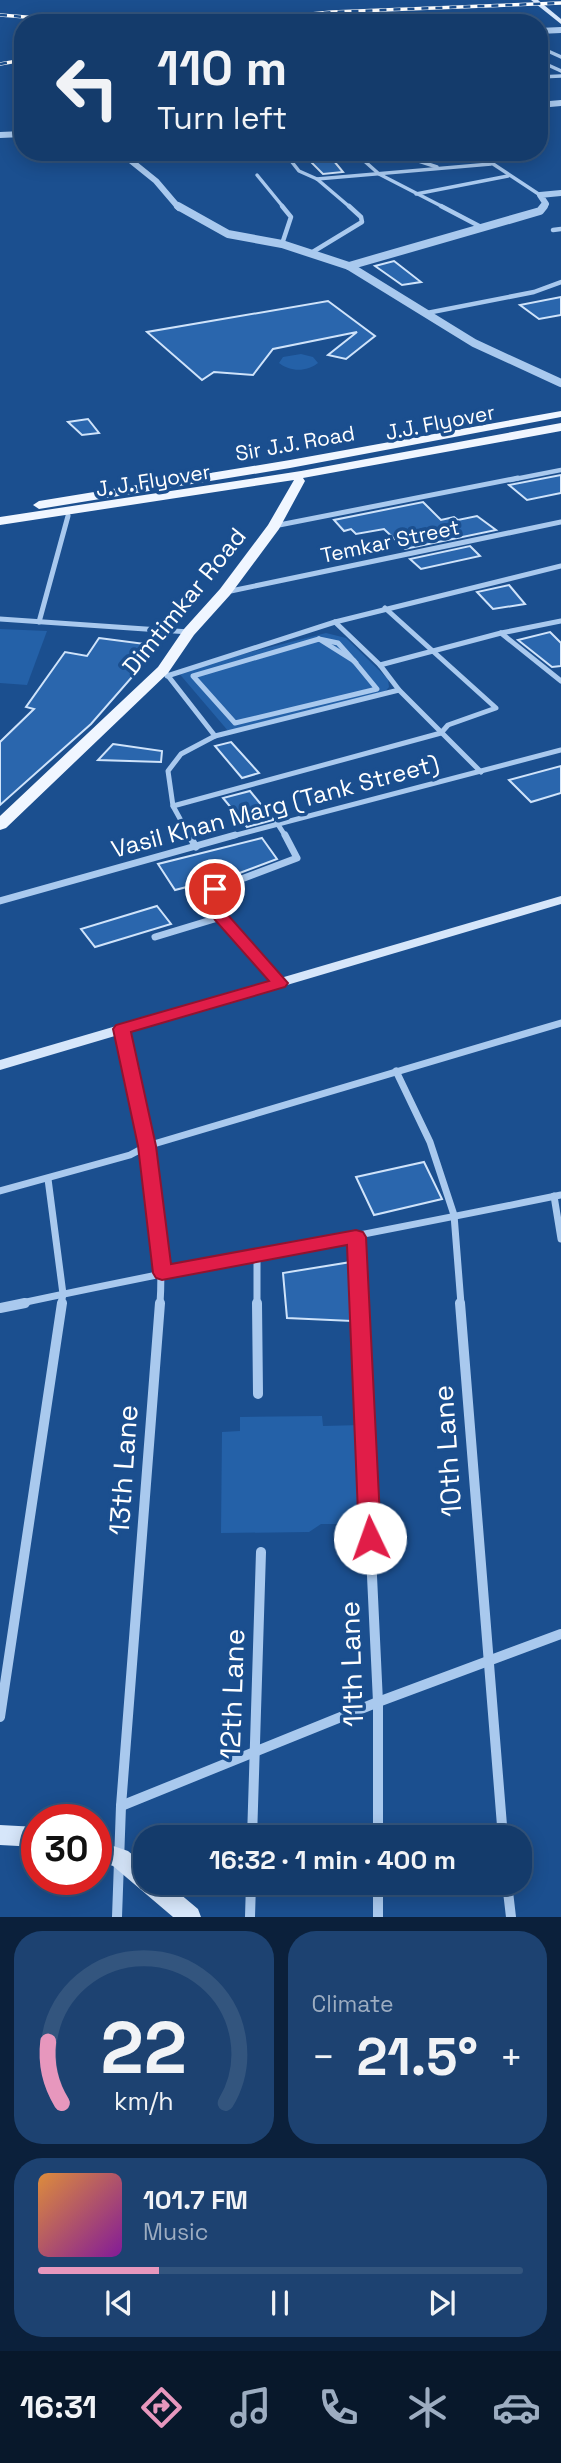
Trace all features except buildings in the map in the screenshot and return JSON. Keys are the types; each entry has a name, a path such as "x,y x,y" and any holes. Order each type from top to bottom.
{"main road":[{"path":"534,0 561,22"},
{"path":"546,0 561,12"},
{"name":"Sir J.J. Road","path":"37,511 561,414"},
{"name":"J.J. Flyover","path":"287,477 561,420"},
{"name":"J. J. Flyover","path":"37,511 287,477 561,427"},
{"name":"Sir J.J. Road","path":"37,511 68,516 287,477 561,433"},
{"name":"Dimtimkar Road","path":"0,825 165,673 189,632 225,592 274,526 287,477"},
{"path":"0,510 37,511"},
{"path":"0,521 37,511"},
{"path":"0,1065 561,901"},
{"path":"0,1835 21,1836"},
{"path":"112,1855 120,1858 133,1869"},
{"path":"164,1895 190,1917"}],"street":[{"path":"548,51 561,57"},
{"path":"548,54 554,54"},
{"path":"131,161 156,181 181,210 228,233 282,244 349,266 474,343 561,383"},
{"path":"291,161 299,172 317,179 359,213 362,222 311,253"},
{"path":"364,161 379,174 481,227"},
{"path":"419,161 441,168"},
{"path":"349,266 544,209 547,204 540,195 487,161"},
{"path":"317,179 491,164"},
{"path":"257,175 291,217 282,244"},
{"path":"415,194 508,176"},
{"path":"540,195 561,192"},
{"path":"553,230 561,229"},
{"path":"427,313 534,292 561,282"},
{"path":"274,526 561,470"},
{"path":"39,622 68,516"},
{"name":"Temkar Street","path":"225,592 561,522"},
{"path":"215,736 165,673 385,608 561,566"},
{"path":"173,806 441,733 448,725 496,708 385,608"},
{"path":"0,619 189,632"},
{"path":"380,665 501,633 561,621"},
{"path":"335,622 380,665 399,690 481,772"},
{"path":"501,633 561,681"},
{"path":"319,639 338,643 356,663 377,689 235,723 193,676 319,639"},
{"path":"196,847 173,806 168,771 181,754 215,736 399,690"},
{"name":"Vasil Khan Marg (Tank Street)","path":"0,901 277,823 561,750"},
{"path":"277,823 293,846 297,858 284,866 232,880 215,889 211,900 220,916 279,983"},
{"path":"155,937 220,916"},
{"path":"0,1191 130,1155 147,1146 561,1023"},
{"name":"13th Lane","path":"117,1917 121,1806 162,1273 147,1146 122,1029"},
{"name":"10th Lane","path":"396,1071 430,1142 454,1215 487,1663 502,1825"},
{"path":"0,1717 63,1294 48,1179"},
{"path":"0,1308 162,1273 257,1257 558,1196 561,1239"},
{"name":"11th Lane","path":"356,1237 378,1702 378,1825"},
{"path":"257,1257 258,1394"},
{"name":"12th Lane","path":"252,1825 261,1552"},
{"path":"121,1806 254,1750 561,1634"},
{"path":"250,1917 251,1895"},
{"path":"378,1895 378,1917"},
{"path":"509,1895 511,1917"}],"shaded area":[{"path":"301,354 313,357 318,363 298,370 279,363 283,357"},
{"path":"0,629 47,631 27,685 0,683"},
{"path":"326,633 346,638 388,679 389,687 384,693 229,732 177,671"},
{"path":"322,1416 323,1426 362,1425 366,1524 321,1524 309,1532 221,1533 222,1432 240,1431 240,1417"}],"railway":[{"path":"310,14 561,3"},
{"path":"0,15 14,16"},
{"path":"0,64 14,62"}],"route":[{"path":"215,889 211,900 220,916 279,983 122,1029 147,1146 162,1273 356,1237 370,1538"}]}
